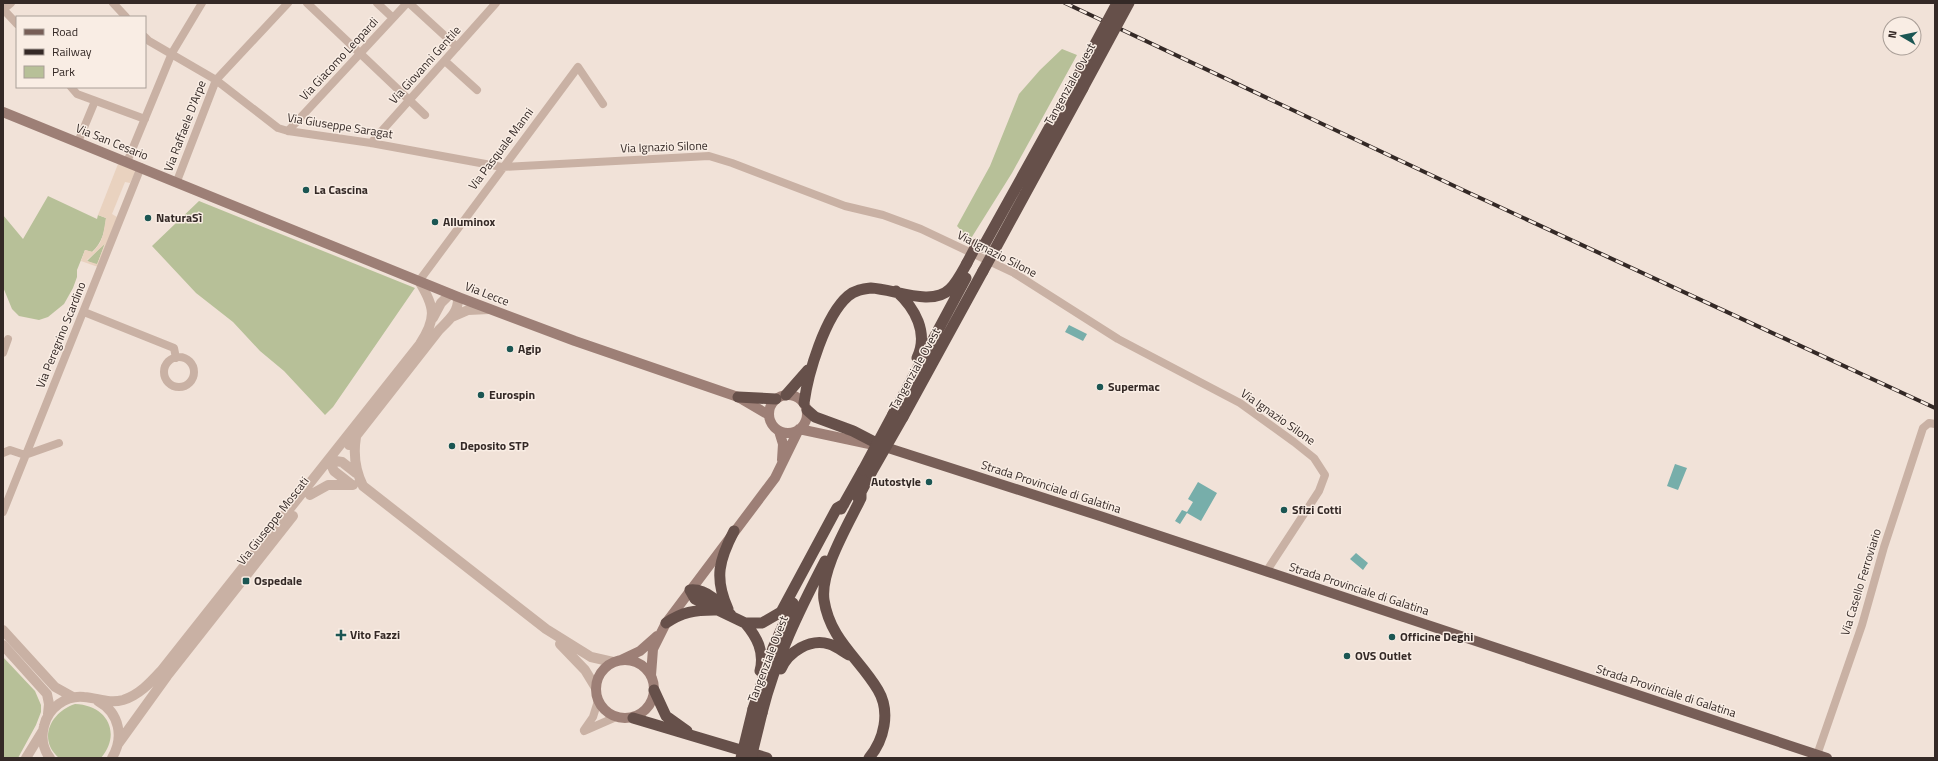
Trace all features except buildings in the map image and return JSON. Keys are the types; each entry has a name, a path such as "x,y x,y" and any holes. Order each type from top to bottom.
{"highway":[{"name":"Tangenziale Ovest","path":"898,413 994,251 1078,86 1118,3"},
{"name":"Tangenziale Ovest","path":"751,758 759,710 760,686 779,634 804,580 844,504 867,472 898,413 994,214 1002,211 1129,3"},
{"path":"882,446 844,427 815,417 805,406 812,365 829,324 848,296 855,292 871,288 934,298 942,295 955,284 970,264"},
{"path":"895,291 910,306 922,334 920,352 896,400 898,413"},
{"path":"738,397 781,397 812,365"},
{"name":"Tangenziale Ovest","path":"741,758 804,601 861,492 867,472"},
{"path":"861,492 861,498 828,568 824,589 826,605 839,638 878,690 884,706 885,722 883,730 878,746 869,758"},
{"path":"731,615 720,603 699,590 690,590 695,599 718,610 745,622 762,624 781,612 837,508 844,504"},
{"path":"731,615 722,596 719,584 719,572 723,553 734,531"},
{"path":"666,622 685,612 696,610 718,610"},
{"path":"745,622 754,633 762,654 762,664 750,704 759,710 768,703 783,665 788,658 801,648 808,645 827,644 853,657"},
{"path":"654,690 666,716 679,727 696,736"},
{"path":"633,718 766,758"}],"main road":[{"name":"Via San Cesario","path":"3,112 212,196"},
{"name":"Via Lecce","path":"212,196 454,295 568,338 738,397 756,406 769,415"},
{"path":"659,634 640,651 617,661 601,673 596,688 598,701 603,708 616,717 633,718 646,710 650,704 654,690 651,675 653,649 659,634 666,622 775,478 799,429 806,421 805,406 797,397 781,397 772,403 769,415 772,424 779,431 783,444 783,455 775,478"},
{"path":"779,431 789,433 799,429 882,446"},
{"name":"Strada Provinciale di Galatina","path":"882,446 1100,516 1827,758"},
{"path":"617,661 634,662 641,665 651,675"}],"street":[{"path":"10,3 3,9 16,23"},
{"path":"113,3 123,16"},
{"path":"127,162 172,53 202,3"},
{"path":"216,80 288,3"},
{"path":"307,3 410,99 425,115"},
{"path":"377,3 393,18"},
{"path":"408,3 457,47"},
{"name":"Via Giacomo Leopardi","path":"288,131 408,3"},
{"name":"Via Giovanni Gentile","path":"371,143 496,3"},
{"name":"Via Giuseppe Saragat","path":"146,38 216,80 278,128 288,131 371,143 502,167"},
{"path":"445,61 477,90"},
{"name":"Via Pasquale Manni","path":"418,281 578,67 603,104"},
{"name":"Via Raffaele D'Arpe","path":"177,181 216,80"},
{"path":"72,88 77,94 144,119"},
{"path":"78,142 95,100"},
{"name":"Via Ignazio Silone","path":"502,167 709,156 732,163 845,206 883,215 921,229 1015,274 1118,339 1240,403 1314,458 1325,475 1324,481 1266,572"},
{"name":"Via Peregrino Scardino","path":"3,512 141,167"},
{"path":"418,281 431,304 432,320"},
{"name":"Via Giuseppe Moscati","path":"73,697 84,696 115,702 136,694 146,687 162,671 332,463 356,436 439,330 452,317 459,304 454,295 441,303 432,320 430,330 420,344 332,463 310,495 167,676 118,744 112,758"},
{"name":"Via Giuseppe Moscati","path":"452,317 468,310 491,309"},
{"path":"84,312 174,348 176,358"},
{"path":"3,352 8,339"},
{"name":"Via Casello Ferroviario","path":"1817,755 1862,625 1884,547 1923,428 1929,423 1935,424"},
{"path":"824,434 842,433 845,430 844,427"},
{"path":"356,436 354,456 356,473 363,486 546,629 591,657 617,661"},
{"path":"3,453 10,450 25,455 59,443"},
{"path":"352,485 341,477 332,463 342,462 356,473"},
{"path":"310,495 328,485 363,486"},
{"path":"546,629 585,670 596,688"},
{"path":"3,630 55,687 73,697"},
{"path":"3,646 46,694 50,704 42,732 26,758"},
{"path":"48,714 63,700 73,697"},
{"name":"Via Giuseppe Moscati","path":"95,699 112,712 117,722 119,733 118,744"},
{"path":"598,701 593,717 584,731 616,717"},
{"path":"42,732 44,745 50,758"}],"green space":[{"path":"1062,49 1077,55 1012,173 970,240 957,226 990,166 1019,94 1040,70"},
{"path":"48,196 97,219 98,215 106,218 101,241 92,252 85,250 77,270 77,277 73,288 64,304 48,317 39,320 19,316 12,309 3,287 3,215 23,239"},
{"path":"199,201 415,288 333,407 325,415 284,371 260,351 233,322 196,293 152,246"},
{"path":"105,243 97,265 87,261"},
{"path":"3,657 35,691 41,705 41,712 36,725 18,758 3,758"},
{"path":"75,704 96,709 108,722 110,739 107,749 101,758 59,758 52,751 48,735 50,727 59,713"}],"shaded area":[{"path":"118,164 134,170 135,172 130,183 125,182 112,214 117,217 98,267 81,261 85,250 93,252 100,243 103,235 106,218 98,215","holes":["105,244 97,264 87,260"]}],"water":[{"path":"1069,325 1087,334 1083,341 1065,332"},
{"path":"1675,464 1687,468 1678,490 1667,486"},
{"path":"1198,482 1217,493 1201,521 1187,513 1180,524 1175,521 1182,510 1187,512 1193,502 1188,499"},
{"path":"1356,553 1368,563 1363,570 1350,559"}],"railway":[{"path":"1065,3 1465,191 1935,408"}],"place":[{"name":"La Cascina","path":"306,190"},
{"name":"NaturaSì","path":"148,218"},
{"name":"Alluminox","path":"435,222"},
{"name":"Agip","path":"510,349"},
{"name":"Supermac","path":"1100,387"},
{"name":"Eurospin","path":"481,395"},
{"name":"Deposito STP","path":"452,446"},
{"name":"Autostyle","path":"929,482"},
{"name":"Sfizi Cotti","path":"1284,510"},
{"name":"Ospedale","path":"246,581"},
{"name":"Vito Fazzi","path":"341,635"},
{"name":"Officine Deghi","path":"1392,637"},
{"name":"OVS Outlet","path":"1347,656"}]}
